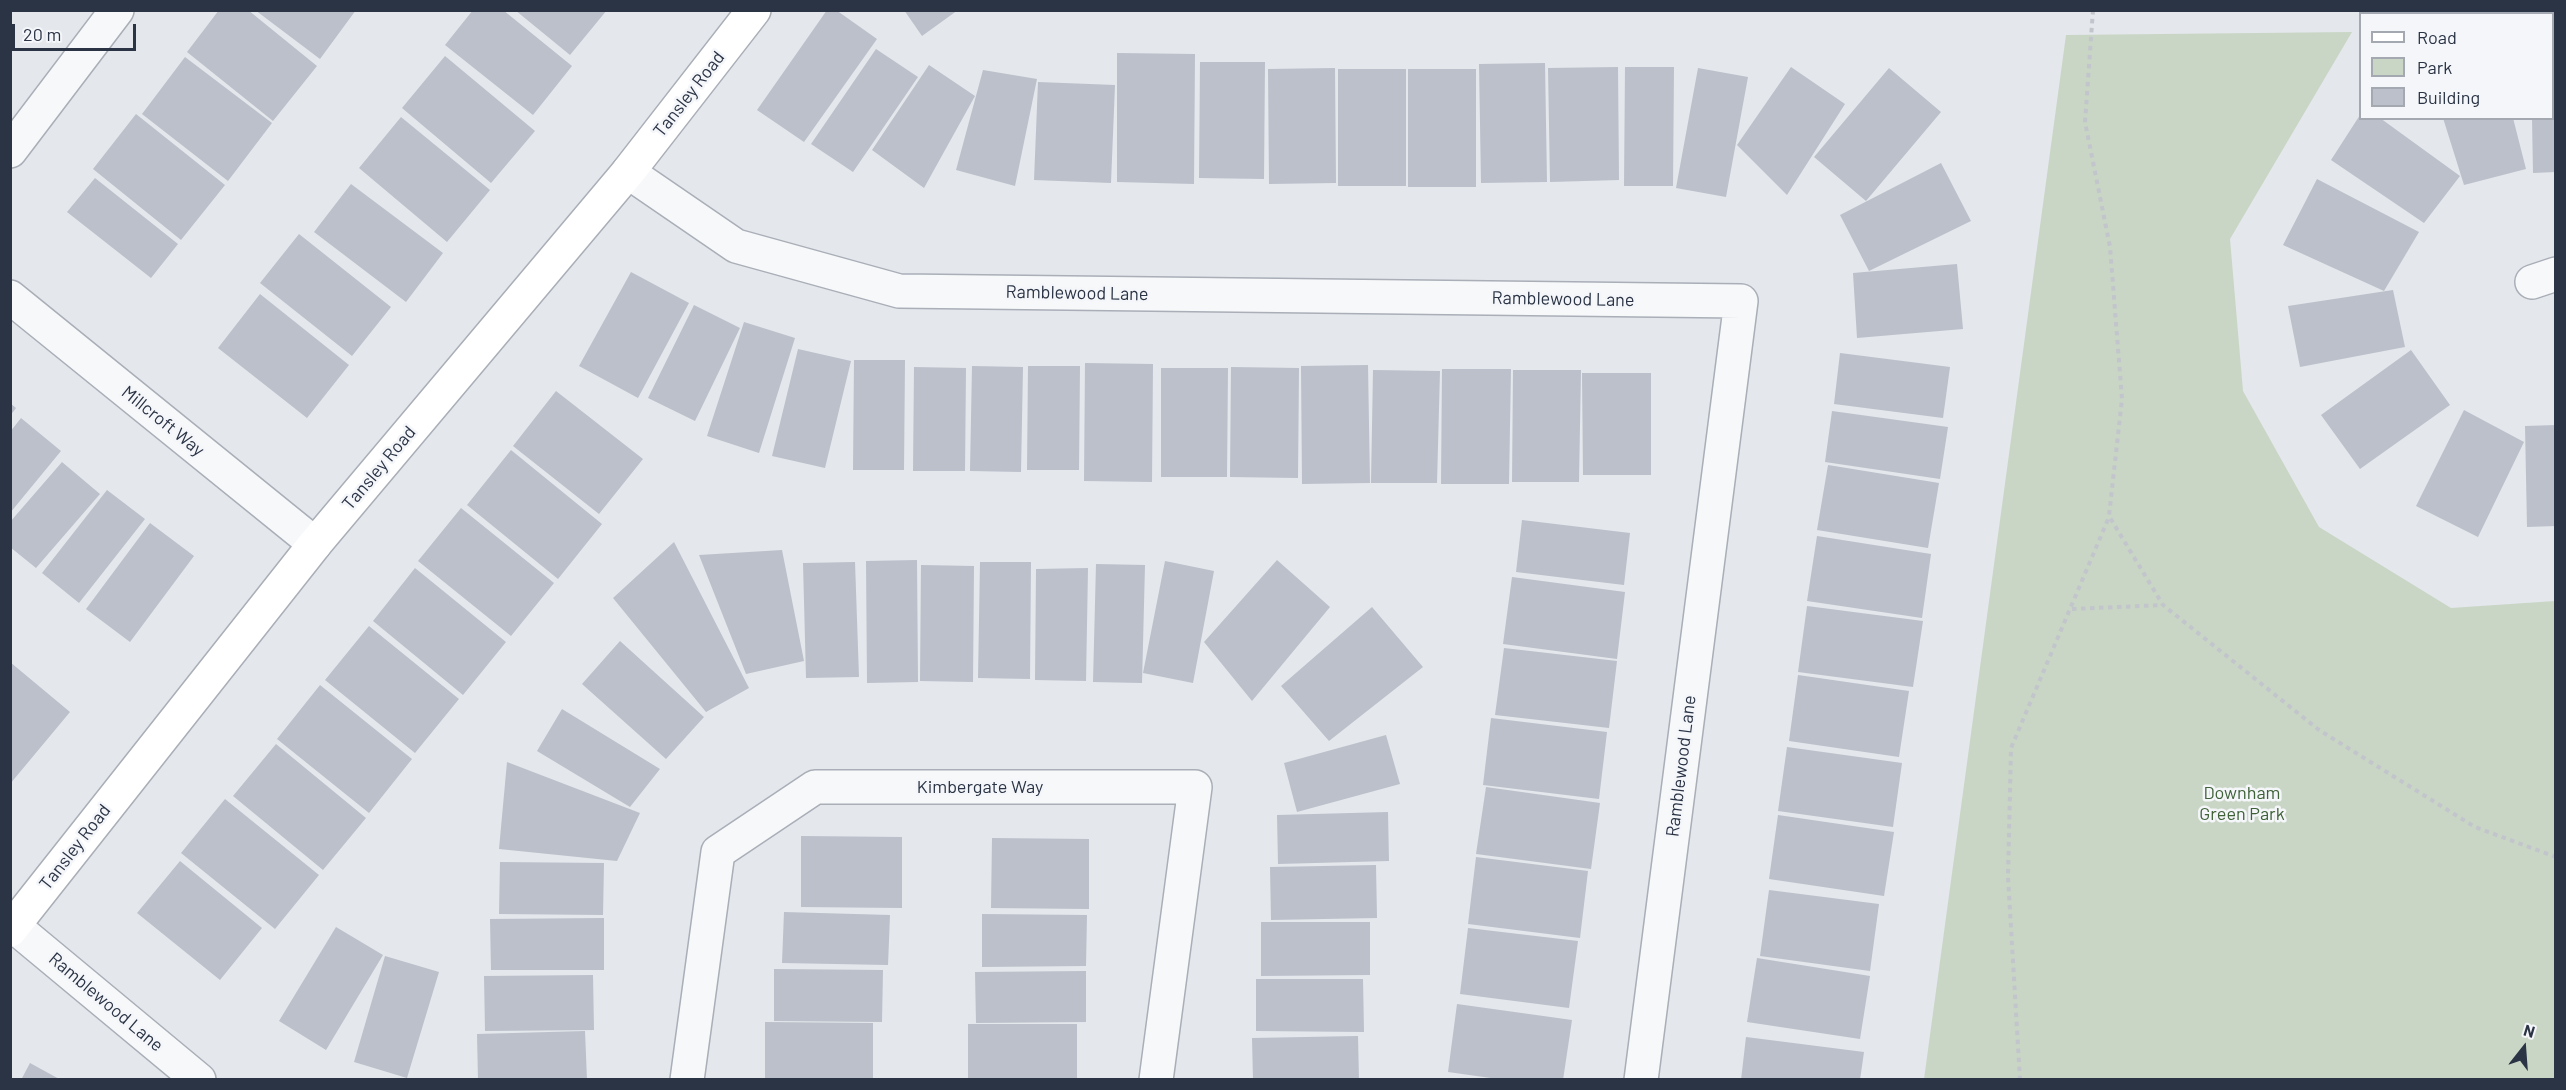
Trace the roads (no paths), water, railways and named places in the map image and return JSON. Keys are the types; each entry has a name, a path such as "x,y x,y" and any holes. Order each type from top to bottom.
{"street":[{"path":"10,151 117,10"},
{"name":"Tansley Road","path":"11,926 315,544 628,172 754,10"},
{"name":"Ramblewood Lane","path":"628,172 736,246 898,291 1741,301 1641,1080"},
{"name":"Millcroft Way","path":"10,297 315,544"},
{"name":"Kimbergate Way","path":"687,1080 718,852 815,787 1195,786 1156,1080"},
{"name":"Ramblewood Lane","path":"11,926 199,1080"}],"park label":[{"name":"Downham Green Park","path":"2242,803"}]}
